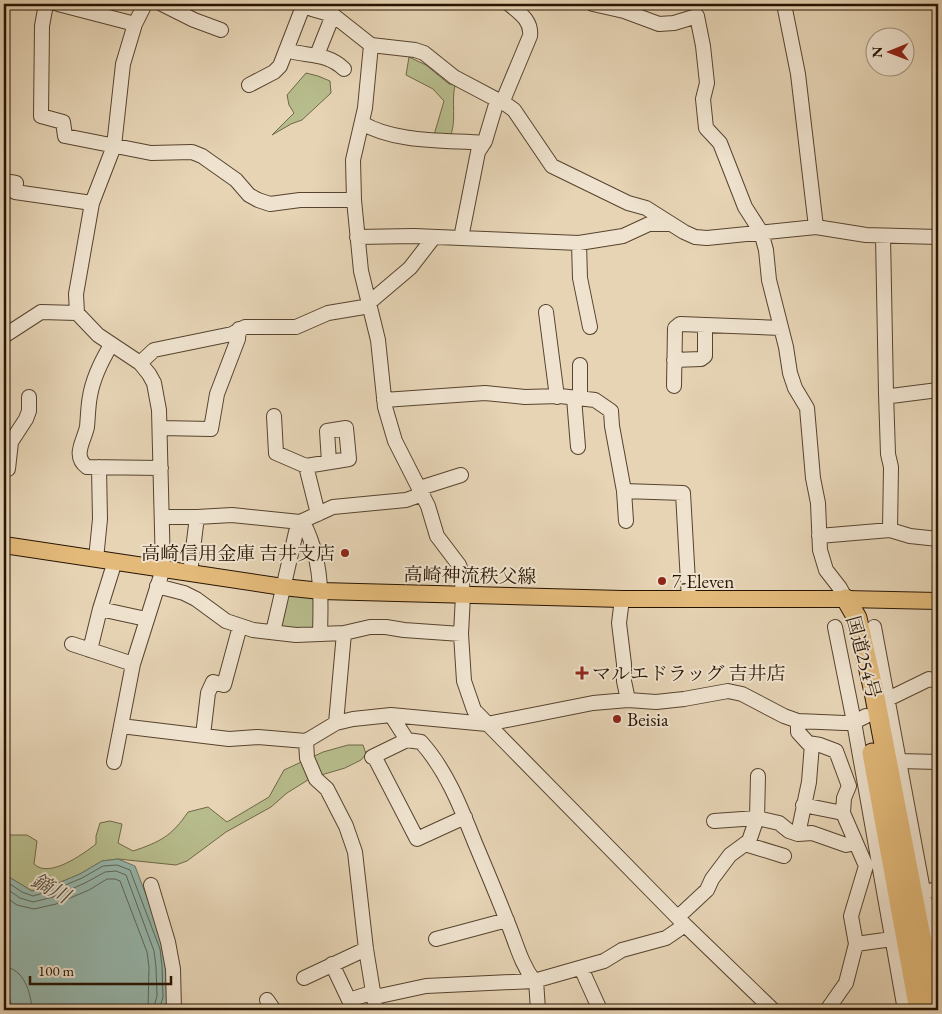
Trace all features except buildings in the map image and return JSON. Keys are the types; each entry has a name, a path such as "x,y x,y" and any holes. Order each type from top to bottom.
{"highway":[{"name":"国道254号","path":"846,599 857,618 884,700 916,914 937,1010"},
{"name":"国道254号","path":"846,599 846,620 860,719 919,1010"}],"main road":[{"name":"高崎神流秩父線","path":"4,545 321,591 622,599 938,601"}],"street":[{"path":"46,4 42,26 41,116 63,122 65,136 151,153 192,152 202,156 236,180 249,195 270,204 300,200 354,200"},
{"path":"58,4 135,24"},
{"path":"114,762 133,664 163,569 161,428 154,383 140,363 98,335 78,312 76,294 92,203 114,146 123,64 135,24 145,4"},
{"path":"162,4 194,20 220,30"},
{"path":"248,85 274,72 280,66 304,4 312,9 333,15 371,45 415,50 424,54 454,77 514,110 552,166 628,202 646,208 684,232 701,237 816,227 866,235 938,237"},
{"path":"461,238 478,152 530,36 531,29 528,21 510,4"},
{"path":"593,4 624,11 659,24 674,23 697,16 708,83 703,99 706,128 720,143 745,207 761,232 766,250 769,280 792,381 807,408 813,478 818,503 820,550 826,570 846,599"},
{"path":"784,4 798,74 816,227"},
{"path":"317,55 333,15"},
{"path":"371,45 365,108 353,160 354,200 361,271 378,340 384,400 395,441 422,491 437,536 459,565 461,571 463,595 461,634 464,681 474,710 682,921 773,1010"},
{"path":"286,50 317,55 336,61 344,68"},
{"path":"362,123 373,130 410,138 484,142"},
{"path":"4,181 16,184 15,192 92,203"},
{"path":"357,237 414,236 578,243 623,236 649,224 670,224"},
{"path":"883,236 888,454 891,467 890,530"},
{"path":"140,363 154,350 232,334 245,327 296,327 320,315 355,310 369,304 410,268 434,237"},
{"path":"578,243 580,278 590,328"},
{"path":"4,336 41,312 78,312"},
{"path":"546,312 556,397"},
{"path":"674,386 675,328 680,324 781,328"},
{"path":"674,360 701,360 705,356 706,325"},
{"path":"161,428 211,428 217,394 238,340 239,329"},
{"path":"112,345 92,384 86,430 79,451 80,458 82,463 87,466 161,468"},
{"path":"578,446 577,398 580,365"},
{"path":"886,393 891,396 938,390"},
{"path":"384,400 485,393 595,400 611,411 624,491 626,521"},
{"path":"5,471 11,442 29,411 29,397"},
{"path":"274,416 276,453 306,466 330,462"},
{"path":"306,466 318,514"},
{"path":"96,559 100,519 99,467"},
{"path":"162,517 232,515 300,522 333,507 342,505 406,500 422,491 462,475"},
{"path":"624,491 683,493 689,600"},
{"path":"190,573 197,517"},
{"path":"273,632 296,532 300,522"},
{"path":"300,522 304,524 312,542 318,570 321,591 320,633"},
{"path":"819,536 890,530 910,536 938,539"},
{"path":"90,650 100,608 115,561"},
{"path":"157,586 196,598 226,621 240,626 273,632 296,635 344,633 370,627 386,626 404,630 461,634"},
{"path":"622,599 619,623 624,681 628,700"},
{"path":"100,608 146,620"},
{"path":"203,735 208,693 213,682 224,685 240,626"},
{"path":"874,626 884,700 900,761 924,890 934,932 938,971"},
{"path":"835,627 860,719 891,937 905,1010"},
{"path":"336,723 344,633"},
{"path":"72,644 133,664"},
{"path":"884,700 929,680 938,681"},
{"path":"121,726 229,739 258,737 306,741 336,723 391,714 487,724 593,703 628,700 656,702 684,700 728,692 742,694 784,716 798,721 860,719"},
{"path":"391,714 407,740"},
{"path":"798,721 798,732 808,743 836,751 848,786 844,798 843,813 866,866 851,916 856,944 846,983 827,1010"},
{"path":"465,817 417,839 373,757 407,740 421,742 430,752 459,801 524,966 535,980 538,1010"},
{"path":"306,741 307,758 316,779 327,789 346,826 355,852 366,948 375,1000"},
{"path":"798,834 809,782 812,744"},
{"path":"900,761 938,762"},
{"path":"332,964 348,1000 375,1000 426,986 535,980 581,968 604,960 622,950 666,938 707,890 712,879 730,855 750,842 757,818 758,776"},
{"path":"803,805 843,813"},
{"path":"714,821 757,818 779,823 789,831 798,834 812,833 846,845 856,843"},
{"path":"745,844 784,856"},
{"path":"151,885 170,951 173,969 174,1010"},
{"path":"924,890 938,889"},
{"path":"916,914 924,890"},
{"path":"436,939 507,920"},
{"path":"856,944 891,937"},
{"path":"891,937 909,960"},
{"path":"304,978 366,948"},
{"path":"581,968 600,1010"}],"green space":[{"path":"409,57 426,65 449,84 455,85 453,125 450,137 434,135 444,101 433,89 406,75"},
{"path":"306,73 330,81 331,93 302,120 272,135 294,113 289,105 287,95"},
{"path":"284,594 318,597 316,631 279,631"},
{"path":"348,745 363,745 366,754 361,760 345,768 311,778 287,793 271,807 226,832 187,861 176,865 118,859 102,861 80,874 49,887 32,891 4,874 4,835 27,835 37,841 34,864 40,868 48,869 66,863 96,844 100,823 110,821 122,824 118,843 133,851 171,833 188,812 208,807 227,822 269,797 284,770 323,752"}],"water":[{"name":"鏑川","path":"118,859 135,866 163,940 165,948 167,1010 13,1010 4,979 4,874 32,891 49,887 80,874 102,861"}],"place":[{"name":"高崎信用金庫 吉井支店","path":"345,553"},
{"name":"7-Eleven","path":"662,581"},
{"name":"マルエドラッグ 吉井店","path":"582,673"},
{"name":"Beisia","path":"617,719"}]}
